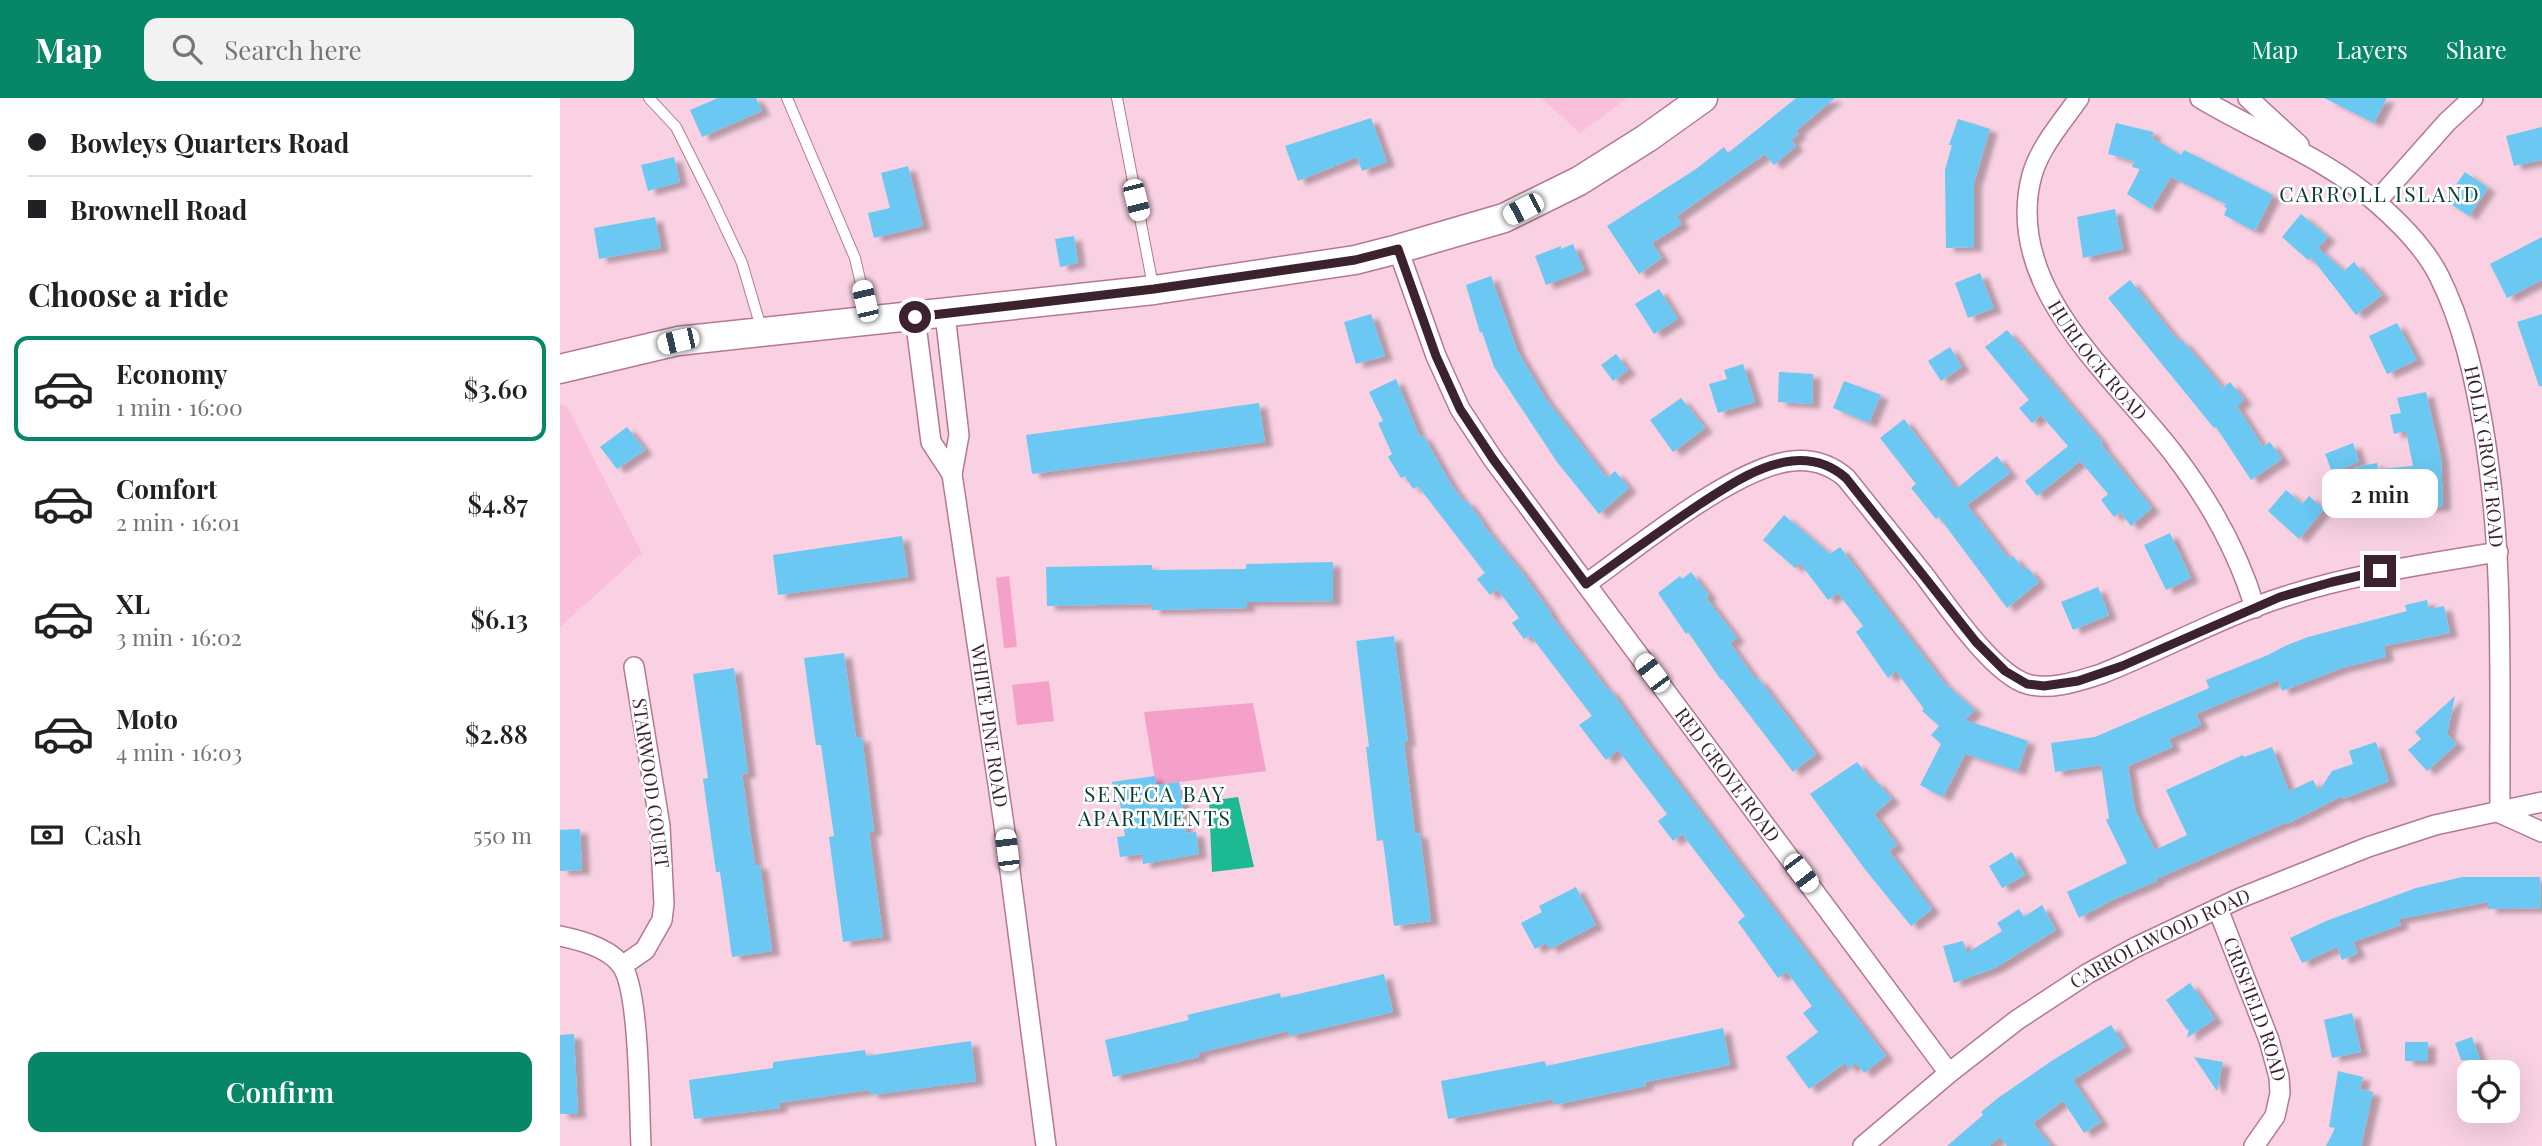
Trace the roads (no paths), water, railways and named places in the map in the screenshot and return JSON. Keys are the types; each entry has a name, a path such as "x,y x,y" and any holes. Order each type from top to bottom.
{"street":[{"path":"560,369 678,341 945,314 1154,289 1355,260 1504,219 1579,181 1703,98"},
{"name":"HURLOCK ROAD","path":"2078,98 2042,152 2032,174 2028,218 2040,276 2047,294 2066,325 2173,453 2199,489 2227,536 2255,608"},
{"name":"HOLLY GROVE ROAD","path":"2200,98 2318,162 2376,202 2426,256 2438,274 2459,324 2477,387 2498,552 2500,813"},
{"name":"HOLLY GROVE ROAD","path":"2248,98 2318,162"},
{"path":"2376,202 2447,122 2473,98"},
{"name":"RED GROVE ROAD","path":"1398,249 1436,356 1460,409 1493,459 1949,1073"},
{"name":"WHITE PINE ROAD","path":"945,314 959,435 952,474 1004,825 1046,1146"},
{"name":"WHITE PINE ROAD","path":"915,317 931,442 952,474"},
{"path":"1586,584 1724,489 1773,465 1808,461 1828,466 1846,478 1976,642 2005,671 2027,684 2059,685 2101,674 2280,597 2361,575 2498,552"},
{"name":"STARWOOD COURT","path":"622,966 645,950 658,928 662,920 665,888 660,826 634,667"},
{"name":"CARROLLWOOD ROAD","path":"1863,1146 2017,1020 2087,974 2272,884 2368,847 2435,825 2542,802"},
{"path":"2500,813 2542,832"},
{"name":"CRISFIELD ROAD","path":"2218,909 2269,1040 2279,1077 2279,1103 2275,1116 2254,1146"},
{"path":"560,936 585,942 608,954 622,966 633,999 641,1146"}],"lane":[{"path":"649,98 676,127 711,197 742,263 762,331"},
{"path":"787,98 855,258 870,322"},
{"path":"1116,98 1154,289"}],"district":[{"name":"CARROLL ISLAND","path":"2380,195"},
{"name":"SENECA BAY APARTMENTS","path":"1155,807"}]}
